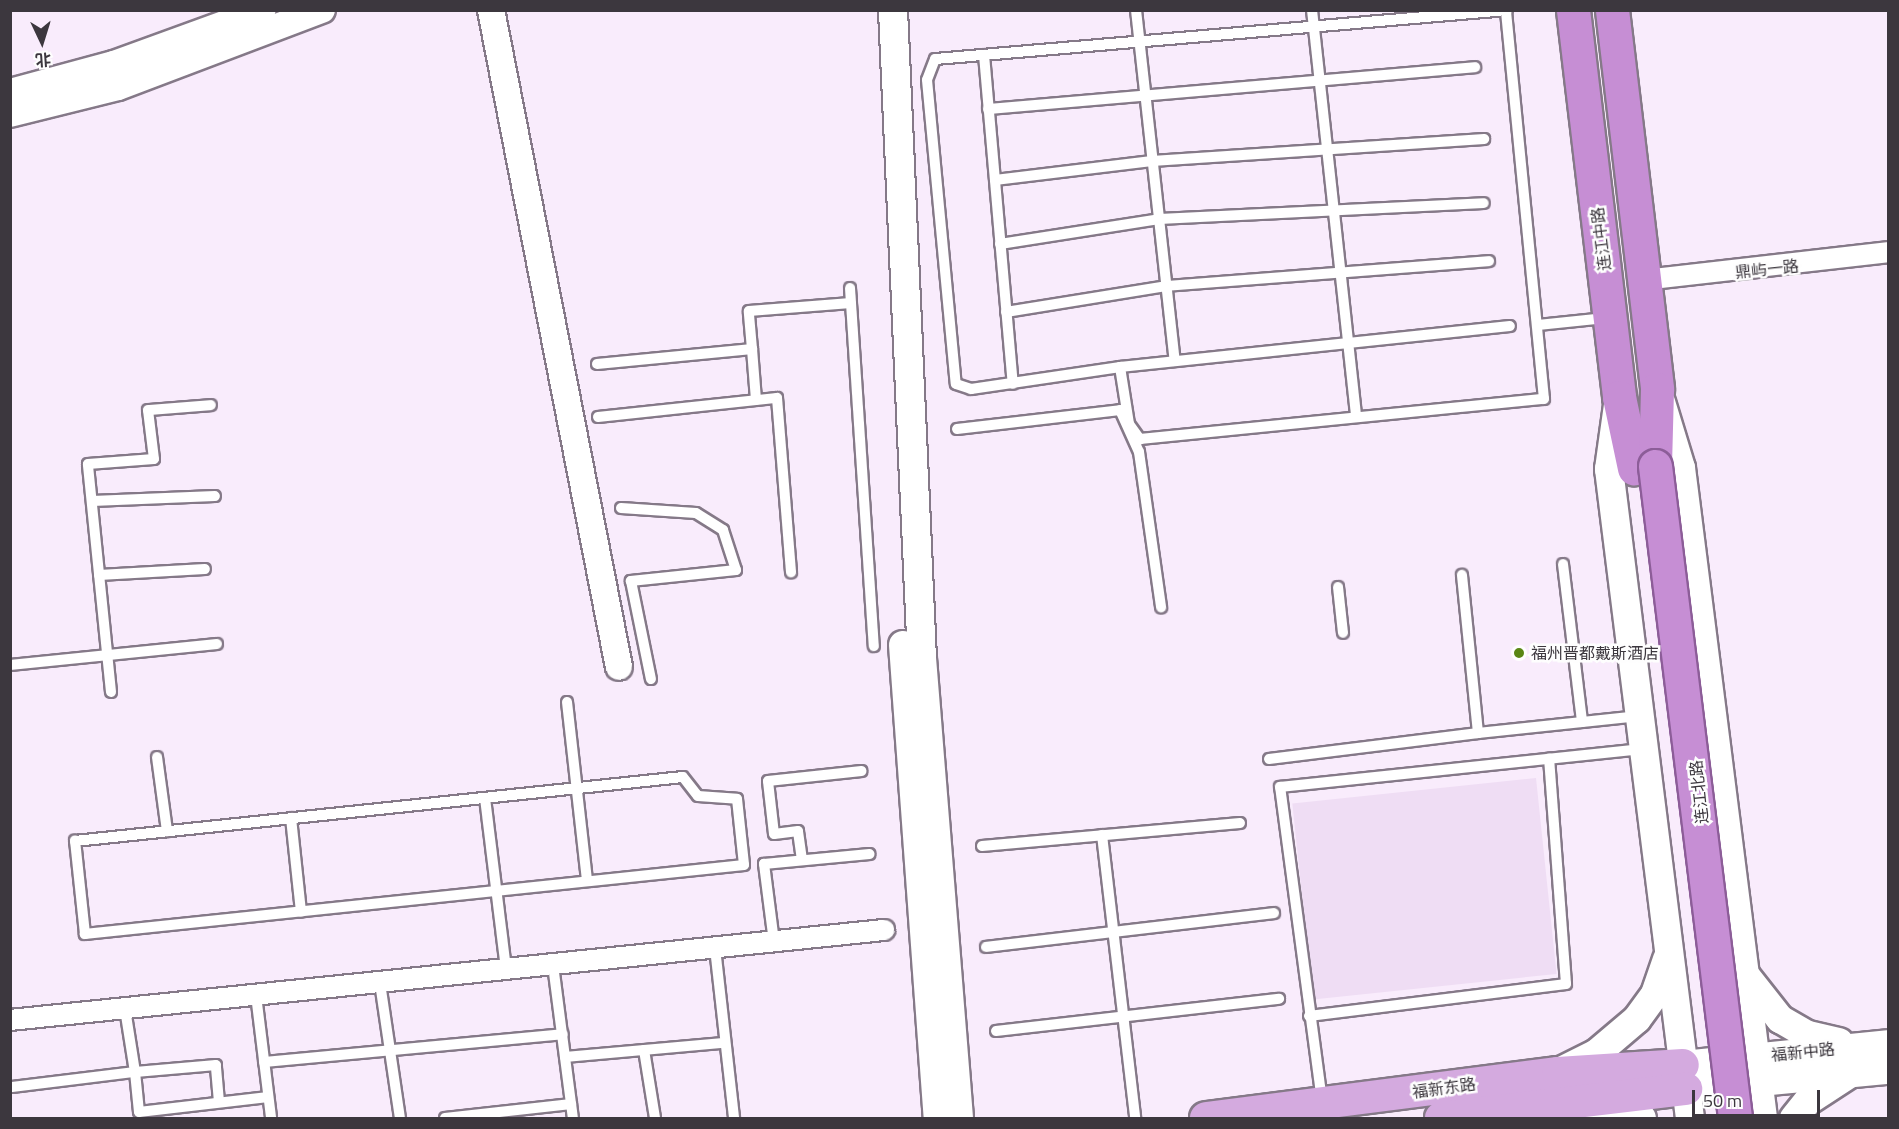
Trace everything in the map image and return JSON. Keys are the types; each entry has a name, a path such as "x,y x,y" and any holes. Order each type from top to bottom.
{"highway":[{"name":"连江中路","path":"1573,10 1593,163 1619,397 1644,467"},
{"path":"1612,10 1657,389 1644,467"},
{"name":"连江北路","path":"1644,467 1713,1119"},
{"name":"连江北路","path":"1644,467 1736,1119"}],"main road":[{"path":"873,10 905,695 938,1119"},
{"path":"893,10 922,657 959,1119"},
{"path":"1560,10 1593,163"},
{"path":"1624,10 1630,156"},
{"path":"1657,389 1681,468 1763,1119"},
{"path":"1619,397 1609,469 1687,1091"},
{"path":"1558,1073 1598,1053 1637,1019 1655,994 1670,951"},
{"path":"1744,974 1780,1019 1854,1060 1808,1101 1794,1119"},
{"name":"福新中路","path":"1687,1091 1720,1073 1854,1060 1888,1044"},
{"name":"福新中路","path":"1854,1060 1888,1070"},
{"name":"福新东路","path":"1206,1119 1558,1073 1687,1091"},
{"name":"福新东路","path":"1441,1119 1687,1091"},
{"path":"1466,1119 1594,1113 1642,1119"}],"street":[{"path":"10,92 114,64 262,10"},
{"path":"10,114 129,84 322,10"},
{"path":"491,10 619,667"},
{"name":"鼎屿一路","path":"1644,280 1888,252"},
{"path":"10,1020 884,930"}],"lane":[{"path":"1136,10 1174,361"},
{"path":"1312,10 1356,417"},
{"path":"1119,367 1129,424 1140,439 1544,399 1507,10 935,59 927,80 952,372 956,384 971,389 1119,367 1347,340 1510,326"},
{"path":"984,55 1012,384"},
{"path":"988,109 1145,92 1320,81 1475,66"},
{"path":"995,180 1152,161 1327,148 1484,140"},
{"path":"1000,244 1159,219 1333,206 1484,203"},
{"path":"1006,312 1166,286 1489,261"},
{"path":"850,288 874,646"},
{"path":"756,400 749,312 852,303"},
{"path":"1538,325 1610,318"},
{"path":"597,364 752,349"},
{"path":"598,417 777,398 790,572"},
{"path":"111,692 88,464 154,459 148,410 211,405"},
{"path":"957,429 1120,410 1139,452 1161,607"},
{"path":"92,501 215,496"},
{"path":"621,508 696,513 723,530 736,570 631,581 651,679"},
{"path":"1563,564 1582,722"},
{"path":"99,575 205,569"},
{"path":"1462,575 1478,733"},
{"path":"1338,587 1343,633"},
{"path":"10,665 216,644"},
{"path":"567,702 587,881"},
{"path":"1269,759 1639,716"},
{"path":"1322,1104 1280,787 1644,749"},
{"path":"157,757 167,831"},
{"path":"1309,1016 1566,984 1549,759"},
{"path":"802,860 798,831 774,834 768,781 861,771"},
{"path":"683,777 698,796 737,799 744,865 85,934 75,841 578,788 683,777"},
{"path":"485,798 506,970"},
{"path":"291,818 301,911"},
{"path":"982,846 1240,823"},
{"path":"1102,835 1135,1119"},
{"path":"774,942 764,864 870,854"},
{"path":"986,947 1274,913"},
{"path":"715,948 723,1042 734,1119"},
{"path":"553,965 573,1119"},
{"path":"380,983 400,1119"},
{"path":"256,995 271,1119"},
{"path":"996,1031 1279,999"},
{"path":"125,1009 139,1115 219,1102 268,1097"},
{"path":"264,1062 562,1034"},
{"path":"565,1057 723,1042"},
{"path":"644,1050 656,1119"},
{"path":"12,1088 135,1072 216,1065 219,1102"},
{"path":"445,1119 571,1104"}],"shaded area":[{"path":"1536,778 1557,974 1313,1000 1292,804"}],"place":[{"name":"福州晋都戴斯酒店","path":"1519,653"}]}
